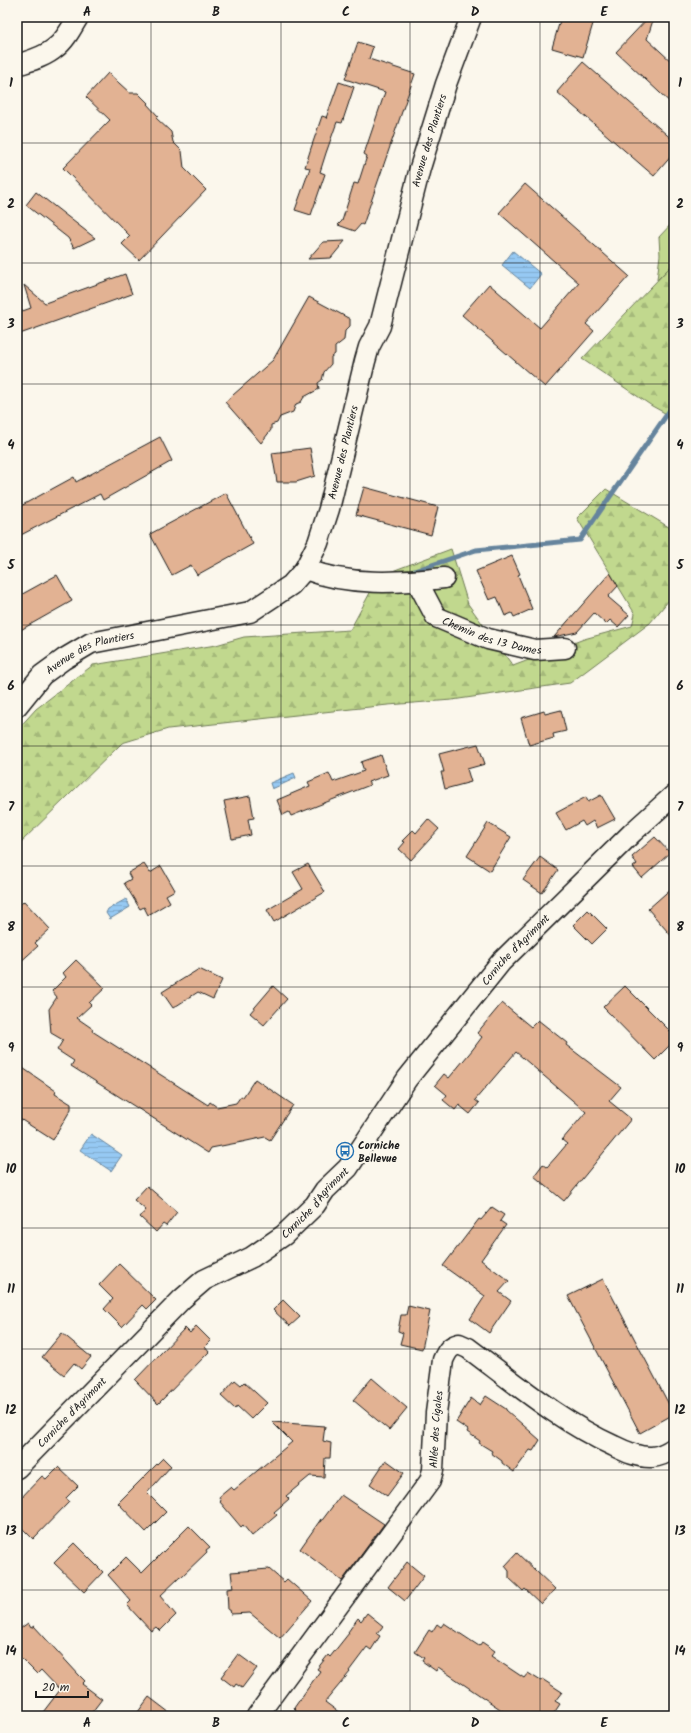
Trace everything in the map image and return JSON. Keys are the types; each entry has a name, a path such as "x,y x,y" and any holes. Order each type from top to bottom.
{"street":[{"path":"17,65 37,58 55,49 71,29 78,17"},
{"name":"Avenue des Plantiers","path":"17,706 42,675 64,658 91,643 250,612 291,585 305,569 318,543 329,509 365,361 369,347 380,326 420,168 446,84 471,17"},
{"path":"305,569 320,575 338,579 399,583 444,578"},
{"name":"Chemin des 13 Dames","path":"418,581 436,618 488,639 522,647 535,650 565,648"},
{"name":"Corniche d'Agrimont","path":"17,1468 182,1298 204,1280 252,1257 284,1235 315,1206 325,1190 348,1168 407,1079 501,962 633,832 674,795"},
{"name":"Allée des Cigales","path":"257,1716 430,1481 433,1470 436,1413 443,1360 446,1352 453,1345 459,1344 468,1348 566,1421 598,1439 631,1454 651,1457 666,1454 674,1448"}],"green space":[{"path":"674,221 674,263 657,280 660,255 659,237"},
{"path":"674,263 674,418 652,406 582,359"},
{"path":"606,489 672,529 674,527 674,594 650,623 570,683 452,700 388,705 168,729 122,743 17,846 17,730 36,709 93,665 216,645 244,637 350,630 379,576 451,549 468,604 513,666 584,639 632,626 635,614 577,518"}],"water":[{"path":"513,251 541,274 530,288 502,265"},
{"path":"294,773 296,778 272,789 270,783"},
{"path":"126,899 130,907 110,919 106,913 108,909"},
{"path":"91,1134 122,1155 111,1171 80,1150"}],"building":[{"path":"561,17 595,17 583,57 552,48"},
{"path":"649,17 654,17 647,39 674,64 674,106 616,52"},
{"path":"358,42 373,47 369,59 415,74 363,225 361,224 355,231 338,225 342,221 354,183 358,184 367,156 364,154 385,92 345,79"},
{"path":"583,62 674,141 674,153 654,176 557,92"},
{"path":"108,73 130,93 138,93 148,103 147,104 158,116 156,118 171,132 173,142 182,151 184,168 206,190 139,260 122,244 130,236 63,168 110,120 86,97"},
{"path":"339,82 354,87 342,123 337,122 326,153 320,172 325,174 311,215 295,210 310,168 305,167 311,148 322,116 326,117"},
{"path":"525,184 629,276 586,324 594,331 545,387 462,315 489,284 540,328 579,283 499,213"},
{"path":"36,192 95,238 74,248 68,238 26,205"},
{"path":"345,241 331,258 308,259 323,242"},
{"path":"125,274 132,294 17,335 17,313 31,308 24,285 45,303"},
{"path":"309,297 350,319 350,326 345,331 344,340 335,347 335,354 331,357 331,364 324,372 322,380 318,383 319,389 304,397 301,402 296,404 293,412 280,417 277,423 271,425 271,430 261,443 225,402 273,360"},
{"path":"160,437 172,461 103,500 100,494 17,537 17,508 74,477 76,482"},
{"path":"310,448 315,476 296,482 277,482 272,453"},
{"path":"364,487 438,507 431,535 356,515"},
{"path":"226,493 253,544 197,575 191,565 172,575 150,534"},
{"path":"512,556 532,609 514,617 512,613 505,616 497,597 489,600 476,571"},
{"path":"610,573 618,586 608,597 629,615 618,627 610,620 606,624 594,613 577,632 554,637"},
{"path":"57,575 72,601 17,632 17,597"},
{"path":"561,710 566,731 553,734 554,738 529,745 521,718 544,711 545,714"},
{"path":"478,744 485,764 467,769 471,782 445,789 441,772 444,772 439,754"},
{"path":"381,755 388,775 368,782 370,785 291,816 289,812 283,815 277,800 310,786 308,782 329,773 333,782 364,771 361,762"},
{"path":"601,795 615,819 597,828 593,821 585,826 582,821 566,830 556,813 586,797 588,802"},
{"path":"250,796 254,818 248,819 251,835 232,839 224,801"},
{"path":"428,819 439,829 411,860 399,849 405,842 402,841 413,830 416,833"},
{"path":"488,823 511,837 490,871 467,856"},
{"path":"655,837 670,853 642,878 633,867 637,864 632,857"},
{"path":"540,857 558,870 542,893 523,880"},
{"path":"144,864 150,873 161,866 175,890 166,895 170,902 148,915 144,907 140,909 124,883 131,879 128,873"},
{"path":"308,864 325,892 274,922 267,910 303,889 293,872"},
{"path":"674,886 674,939 648,909"},
{"path":"24,901 50,929 35,943 38,946 17,965 17,908"},
{"path":"588,910 607,929 592,944 573,925"},
{"path":"76,960 105,988 89,1003 91,1005 77,1018 93,1029 92,1031 208,1105 210,1102 217,1107 236,1103 241,1096 243,1097 255,1079 293,1105 270,1140 265,1137 211,1148 208,1153 71,1066 74,1061 57,1050 63,1040 51,1033 49,1009 57,997 52,991 66,977 63,973"},
{"path":"199,969 222,980 213,999 198,992 173,1008 162,992"},
{"path":"273,986 287,999 264,1025 250,1013"},
{"path":"625,986 674,1035 674,1041 655,1060 603,1007"},
{"path":"502,1003 531,1027 538,1020 567,1043 566,1045 621,1087 609,1101 631,1119 564,1201 534,1176 543,1164 547,1167 567,1144 562,1140 586,1112 516,1052 475,1100 479,1103 470,1114 459,1105 455,1110 443,1100 447,1095 435,1085 444,1074 449,1078 473,1049 482,1037 477,1033"},
{"path":"17,1064 56,1091 55,1094 71,1104 71,1109 53,1140 17,1117"},
{"path":"147,1186 177,1212 166,1226 163,1224 156,1232 140,1217 146,1210 134,1200"},
{"path":"492,1207 504,1215 500,1221 506,1225 481,1260 509,1281 499,1292 511,1301 489,1333 470,1319 485,1296 443,1266 479,1219 481,1220"},
{"path":"119,1264 156,1300 147,1309 143,1305 122,1327 104,1309 113,1299 99,1285"},
{"path":"603,1279 674,1414 640,1433 568,1296"},
{"path":"283,1300 300,1317 290,1326 273,1310"},
{"path":"408,1306 430,1311 422,1349 400,1344 403,1333 398,1331 401,1315 406,1315"},
{"path":"196,1326 211,1341 205,1347 209,1352 158,1404 135,1380 185,1328 190,1333"},
{"path":"62,1333 91,1357 81,1369 74,1363 64,1375 42,1357"},
{"path":"372,1378 407,1408 389,1430 353,1400"},
{"path":"235,1380 241,1385 244,1382 267,1403 251,1419 237,1406 235,1409 221,1396"},
{"path":"486,1396 506,1409 540,1440 533,1451 530,1450 514,1472 491,1453 492,1451 479,1443 480,1441 467,1432 468,1430 456,1422 471,1398 480,1405"},
{"path":"272,1422 325,1426 323,1441 331,1443 330,1458 325,1458 324,1477 310,1476 286,1496 289,1499 274,1512 277,1515 252,1536 243,1525 241,1527 220,1502 219,1497 231,1487 234,1490 292,1442"},
{"path":"163,1458 171,1466 147,1493 166,1512 146,1532 118,1503"},
{"path":"386,1460 404,1473 387,1496 370,1484"},
{"path":"58,1467 78,1486 66,1498 69,1502 33,1539 17,1523 17,1502 42,1476 46,1479"},
{"path":"341,1495 384,1524 342,1581 300,1549 321,1519 320,1523"},
{"path":"189,1526 210,1547 206,1550 207,1552 160,1596 176,1615 160,1631 156,1627 151,1631 127,1605 131,1601 108,1575 126,1557 142,1573"},
{"path":"74,1543 103,1572 84,1592 54,1563"},
{"path":"517,1553 555,1589 541,1604 525,1589 523,1591 509,1578 509,1571 505,1566"},
{"path":"407,1562 424,1576 405,1601 388,1587"},
{"path":"269,1569 284,1582 287,1579 312,1601 280,1638 250,1613 231,1614 230,1610 228,1610 227,1589 233,1588 231,1572"},
{"path":"367,1613 383,1626 377,1634 380,1636 371,1650 367,1647 349,1671 350,1672 325,1702 344,1716 292,1716 296,1710 294,1708 320,1671 317,1669 328,1655 330,1657 349,1633 348,1632 358,1618 361,1621"},
{"path":"28,1623 31,1628 34,1626 85,1681 82,1684 102,1699 89,1716 40,1716 60,1690 41,1670 37,1674 17,1654 17,1631"},
{"path":"444,1623 479,1646 482,1642 495,1651 491,1656 524,1678 528,1673 541,1681 542,1679 562,1692 555,1701 560,1704 552,1716 500,1716 503,1711 438,1667 436,1671 422,1661 424,1658 415,1652 429,1630 432,1632 437,1624 441,1627"},
{"path":"238,1654 257,1668 242,1688 236,1684 234,1687 221,1677"},
{"path":"149,1697 174,1716 135,1716"}],"waterway":[{"path":"411,572 476,550 580,540 670,410 674,389"}],"place":[{"name":"Corniche Bellevue","path":"345,1151"}]}
